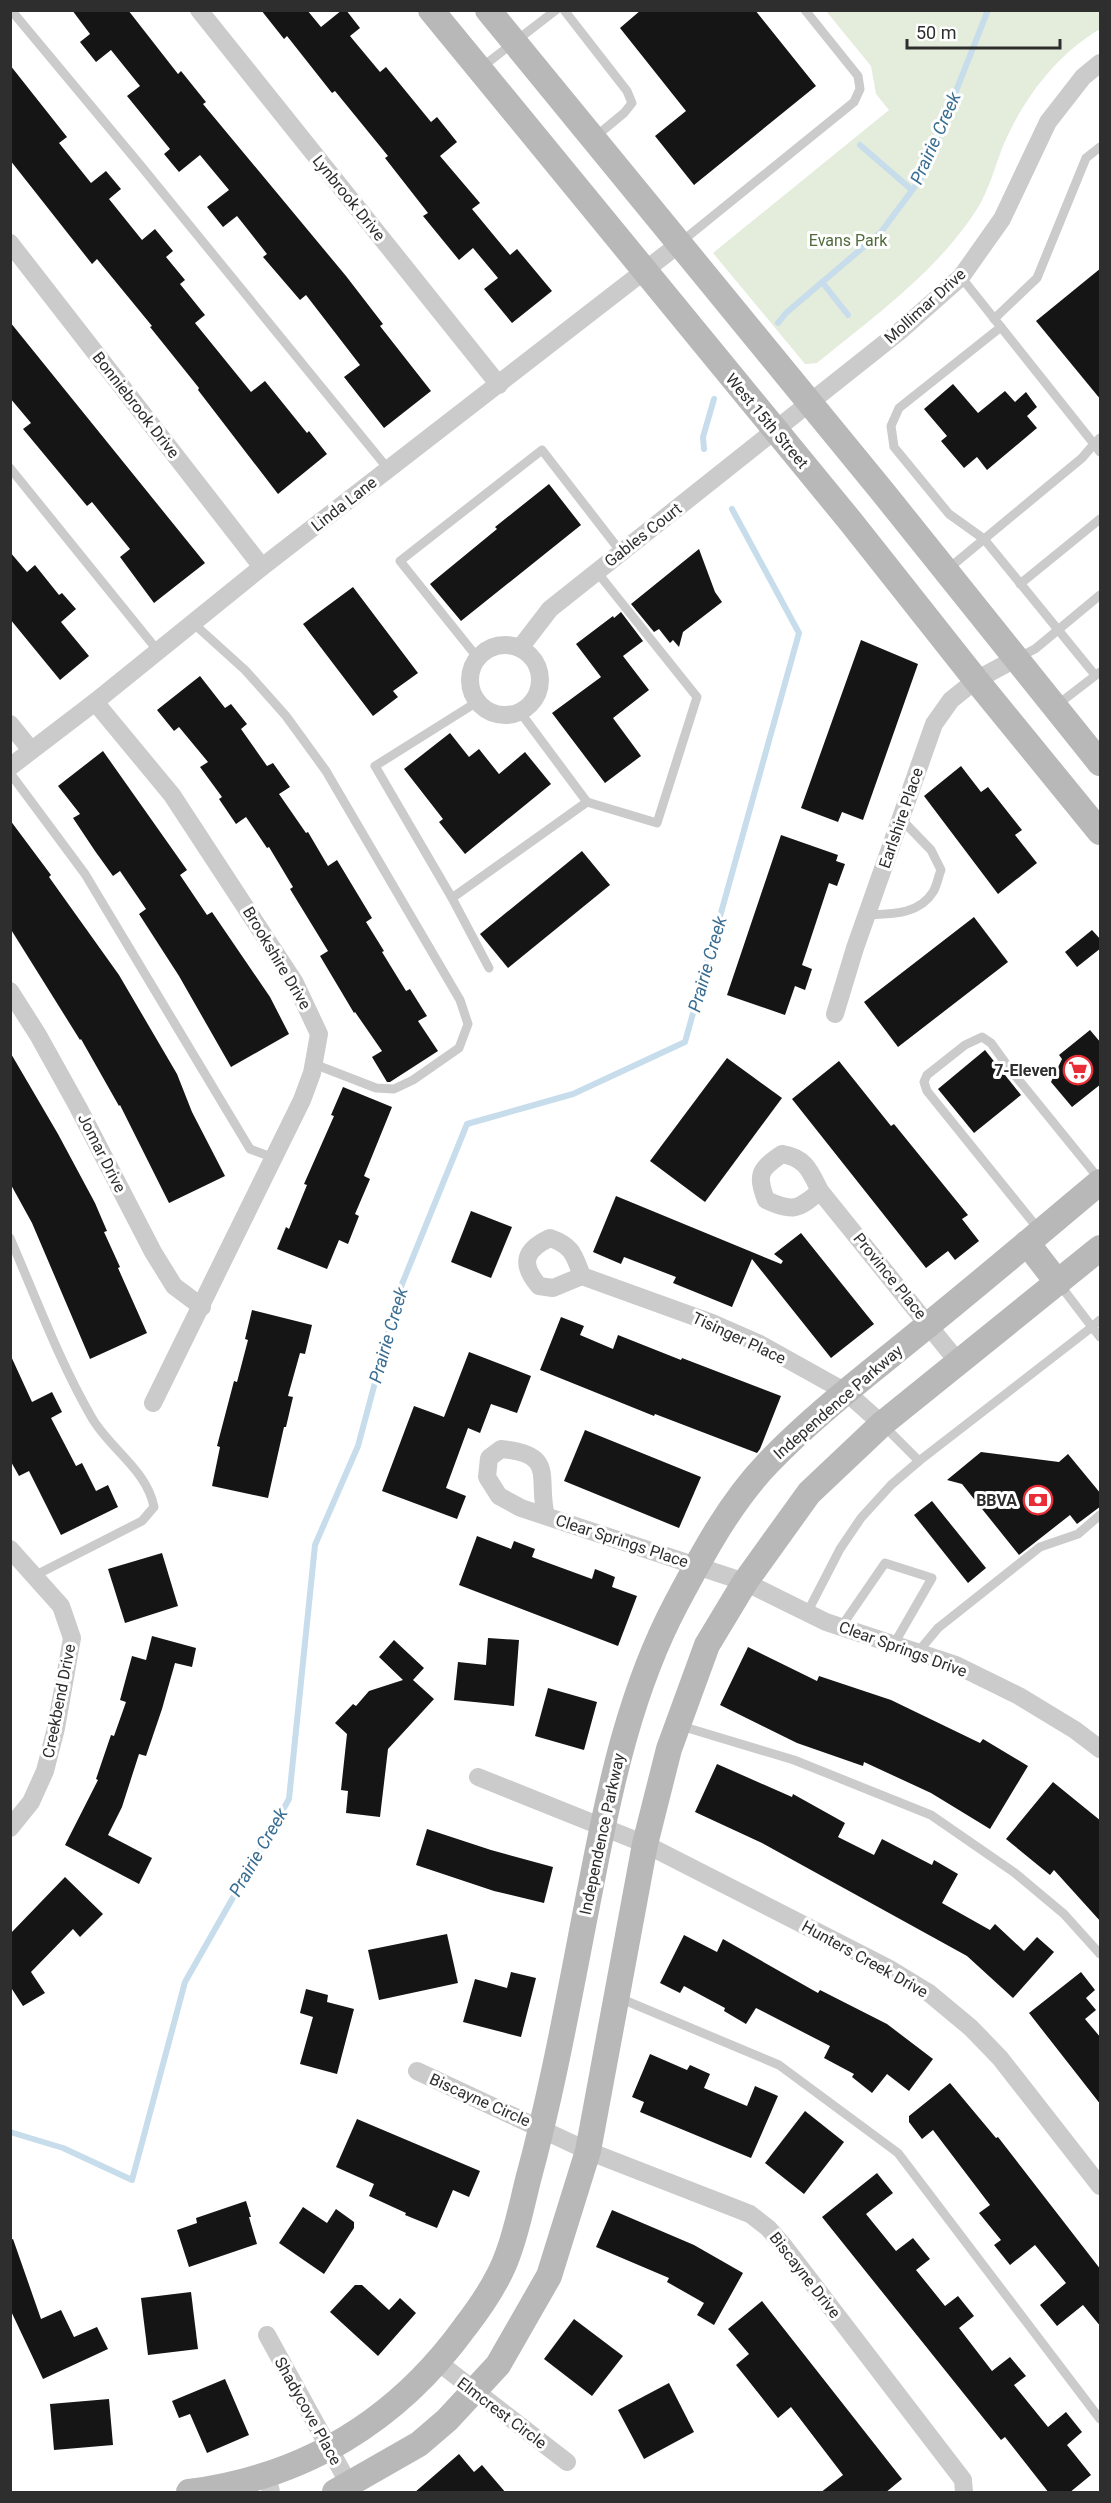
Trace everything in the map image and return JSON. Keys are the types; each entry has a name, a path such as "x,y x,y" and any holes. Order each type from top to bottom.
{"main road":[{"name":"West 15th Street","path":"431,10 1101,832"},
{"path":"488,10 810,402 1101,763"},
{"name":"Independence Parkway","path":"189,2493 269,2484 328,2449 383,2414 409,2392 438,2362 476,2312 508,2255 543,2128 602,1826 622,1745 657,1645 675,1606 728,1515 769,1462 846,1392 1101,1181"},
{"path":"1034,1238 1058,1283"},
{"path":"342,2489 419,2444 447,2420 498,2365 549,2276 588,2151 645,1844 669,1749 707,1645 745,1582 809,1492 882,1424 1101,1248"}],"street":[{"name":"Lynbrook Drive","path":"199,10 499,385"},
{"name":"Mollimar Drive","path":"775,430 900,331 961,277 1002,219 1047,122 1083,77 1101,63"},
{"name":"Bonniebrook Drive","path":"10,243 262,567"},
{"name":"Linda Lane","path":"10,767 95,702 262,567 679,244"},
{"name":"Gables Court","path":"520,648 550,609 775,430"},
{"path":"509,644 520,648 536,663 540,685 536,696 520,712 509,715 486,710 477,702 471,691 469,679 471,668 477,657 486,649 497,645 509,644"},
{"name":"Earlshire Place","path":"835,1014 934,724 951,700 976,680 1017,658"},
{"name":"Brookshire Drive","path":"95,702 172,795 296,983 319,1034 314,1064 302,1100 153,1403"},
{"path":"10,724 31,750"},
{"name":"Jomar Drive","path":"10,991 72,1097 153,1252 174,1286 202,1307"},
{"name":"Province Place","path":"820,1191 930,1324 958,1362"},
{"name":"Tisinger Place","path":"582,1276 721,1327 760,1344 846,1392 882,1424"},
{"name":"Clear Springs Place","path":"546,1516 698,1567"},
{"name":"Creekbend Drive","path":"10,1549 61,1606 72,1638 56,1728 45,1771 32,1802 10,1828"},
{"name":"Clear Springs Drive","path":"698,1567 745,1582 841,1627 956,1665 1019,1696 1075,1730 1101,1749"},
{"name":"Hunters Creek Drive","path":"478,1777 645,1844 888,1968 929,1993 971,2028 1000,2058 1101,2186"},
{"name":"Biscayne Circle","path":"417,2071 451,2089 543,2128"},
{"name":"Biscayne Drive","path":"543,2128 588,2151 750,2214 768,2228 963,2480 964,2493"},
{"name":"Shadycove Place","path":"267,2335 328,2449 342,2489"},
{"name":"Elmcrest Circle","path":"438,2362 567,2462"}],"lane":[{"path":"11,10 389,470"},
{"path":"479,69 556,10"},
{"path":"564,10 627,91 632,103 593,138"},
{"path":"679,244 854,102 860,89 858,76 806,10"},
{"path":"1055,706 1098,673 984,539 949,514 894,447 891,426 899,408 998,323 1037,278 1086,158 1101,147"},
{"path":"961,277 1097,441 1101,452"},
{"path":"946,570 1082,458 1097,441"},
{"path":"477,657 400,561 542,450 621,552"},
{"path":"10,468 158,651"},
{"path":"1020,584 1101,519"},
{"path":"520,712 587,802 657,823 697,697 597,572"},
{"path":"1017,658 1035,649 1101,595"},
{"path":"193,623 252,678 286,716 326,771 460,1000 468,1024 459,1048 413,1080 394,1089 376,1088 314,1064"},
{"path":"477,702 375,766 452,898 489,968"},
{"path":"10,773 85,874 250,1149 274,1158"},
{"path":"452,898 587,802"},
{"path":"867,915 897,914 918,907 933,892 941,870 931,850 901,819"},
{"path":"1034,1238 927,1091 924,1082 927,1076 965,1046 982,1037 991,1043 1101,1181"},
{"path":"10,1238 67,1369 93,1419 115,1450 151,1491 154,1507 142,1521 34,1576"},
{"path":"1058,1283 1101,1337"},
{"path":"807,1613 840,1549 861,1518 919,1461 1101,1320"},
{"path":"882,1424 919,1461"},
{"path":"918,1652 938,1628 1040,1547 1078,1534 1101,1515"},
{"path":"841,1627 885,1563 932,1578 894,1644"},
{"path":"678,1725 794,1760 931,1815 1015,1873 1064,1914 1101,1954"},
{"path":"616,1997 779,2065 898,2153 1101,2419"}],"green space":[{"name":"Evans Park","path":"826,11 1100,11 1100,29 1055,65 1031,95 1003,146 981,202 961,232 943,253 903,292 817,363 805,364 713,253 889,110 876,94 871,66"}],"building":[{"path":"72,10 128,10 178,74 181,71 206,102 203,104 346,276 383,324 380,326 431,391 384,428 344,377 360,365 306,295 300,300 263,257 267,254 237,216 223,227 207,207 229,190 200,155 179,172 164,154 170,149 127,96 140,86 111,50 96,62 80,42 90,34"},
{"path":"261,10 307,10 321,27 342,10 346,10 360,28 350,36 380,72 386,67 431,122 437,117 457,142 440,156 480,203 472,209 510,255 517,249 552,291 512,323 484,289 498,278 473,248 459,260 423,216 428,213 385,158 388,156 335,91 332,93 287,36 284,39"},
{"path":"641,10 755,10 816,86 694,185 655,136 686,111 620,28"},
{"path":"10,65 67,137 59,143 91,183 106,171 121,189 109,199 142,240 155,229 173,251 166,257 185,280 180,284 205,315 195,323 251,392 265,381 327,454 278,494 150,327 152,326 97,259 92,264 10,160"},
{"path":"1101,268 1101,400 1036,321"},
{"path":"10,322 205,563 154,603 120,557 130,549 92,502 87,506 23,429 31,423 10,398"},
{"path":"953,384 978,413 1005,391 1015,402 1026,392 1037,407 1027,416 1037,428 987,470 977,457 964,468 941,441 947,436 924,409"},
{"path":"549,484 581,525 461,621 430,584 497,529 495,527"},
{"path":"699,549 715,592 722,602 683,632 679,647 673,640 670,643 659,629 654,632 631,604"},
{"path":"10,552 27,572 35,565 59,595 62,593 76,609 61,622 89,656 60,680 10,619"},
{"path":"353,587 418,673 393,691 398,697 373,716 303,624"},
{"path":"621,612 643,641 623,656 649,690 613,718 641,756 605,783 552,713 601,677 576,644"},
{"path":"861,640 918,664 863,820 842,812 838,822 801,808"},
{"path":"200,676 225,708 231,704 247,724 241,729 267,766 273,763 290,787 279,794 306,833 308,832 328,866 337,860 372,918 366,922 384,951 382,952 406,991 410,989 427,1016 418,1021 438,1051 390,1082 387,1082 372,1057 382,1051 354,1013 320,956 328,951 290,889 293,887 269,847 267,848 246,817 236,824 219,799 222,797 200,767 208,762 179,727 174,731 157,710"},
{"path":"450,733 469,757 479,749 499,774 525,752 551,784 465,854 439,822 443,819 404,769"},
{"path":"103,751 187,870 180,875 207,915 212,912 270,997 289,1034 231,1067 179,976 139,914 146,909 120,871 113,876 95,851 73,818 80,814 58,786"},
{"path":"961,766 981,792 988,787 1022,830 1015,835 1037,863 998,894 924,796"},
{"path":"10,820 51,875 49,877 119,975 177,1074 192,1112 225,1176 169,1203 120,1105 10,928"},
{"path":"781,835 838,855 836,861 845,864 837,886 829,883 802,965 812,969 805,990 795,986 785,1015 727,995"},
{"path":"582,851 610,885 508,968 480,934"},
{"path":"974,917 1008,962 898,1047 864,1002"},
{"path":"1092,930 1101,940 1101,948 1077,967 1065,952"},
{"name":"7-Eleven","path":"1090,1030 1101,1043 1101,1084 1072,1107 1051,1082 1062,1059 1059,1055"},
{"path":"985,1050 1021,1095 974,1133 938,1089"},
{"path":"10,1052 95,1203 107,1231 104,1232 120,1267 118,1268 147,1333 90,1359 32,1223 10,1183"},
{"path":"727,1058 782,1098 705,1202 650,1161"},
{"path":"839,1061 891,1126 894,1124 968,1215 962,1219 979,1241 955,1260 948,1251 926,1268 792,1099"},
{"path":"343,1087 392,1107 364,1176 370,1179 355,1214 359,1216 348,1244 339,1240 327,1269 277,1249 286,1227 289,1229 307,1185 304,1184 334,1116 331,1115"},
{"path":"616,1196 781,1264 783,1261 774,1254 801,1233 874,1324 831,1358 752,1259 732,1307 673,1283 676,1277 624,1257 621,1264 593,1252"},
{"path":"471,1211 512,1227 491,1278 451,1262"},
{"path":"252,1310 312,1325 305,1354 300,1353 288,1396 293,1397 268,1498 212,1486 220,1447 217,1446 234,1381 237,1382 248,1340 245,1339"},
{"path":"561,1317 584,1326 580,1335 613,1349 618,1335 781,1396 760,1449 757,1453 655,1414 654,1416 540,1370"},
{"path":"469,1352 531,1376 517,1413 491,1404 480,1433 468,1428 446,1488 466,1496 457,1519 382,1491 414,1406 444,1417"},
{"path":"10,1354 32,1402 52,1392 62,1412 51,1418 76,1466 82,1463 96,1491 108,1485 118,1507 61,1535 29,1471 19,1476 10,1460"},
{"path":"585,1430 701,1477 679,1528 564,1481"},
{"name":"BBVA","path":"981,1452 1059,1462 1068,1454 1101,1494 1101,1506 1077,1524 1070,1515 1019,1555 962,1484 947,1480"},
{"path":"932,1501 986,1568 968,1583 914,1515"},
{"path":"477,1536 511,1549 514,1541 535,1549 532,1557 592,1579 595,1569 615,1577 612,1587 637,1596 618,1646 459,1585"},
{"path":"162,1553 178,1606 125,1623 108,1569"},
{"path":"152,1636 196,1648 192,1667 175,1663 146,1756 139,1754 122,1807 108,1835 152,1858 139,1884 65,1845 98,1780 96,1779 111,1735 114,1736 126,1702 120,1700 132,1656 146,1660"},
{"path":"488,1638 519,1640 514,1706 454,1700 458,1662 486,1665"},
{"path":"394,1640 424,1668 413,1680 434,1699 388,1749 380,1817 346,1813 348,1791 341,1790 347,1734 335,1723 353,1704 356,1706 369,1691 403,1680 379,1657"},
{"path":"748,1647 817,1681 819,1676 891,1700 980,1743 983,1739 1028,1766 990,1829 931,1793 864,1762 863,1766 797,1743 720,1705"},
{"path":"548,1688 597,1702 584,1750 535,1736"},
{"path":"717,1764 792,1797 793,1794 845,1823 838,1837 874,1855 882,1839 932,1865 934,1860 958,1874 942,1903 990,1930 995,1924 1024,1951 1037,1937 1054,1952 1013,1998 967,1956 762,1843 695,1812"},
{"path":"1053,1782 1101,1821 1101,1922 1054,1870 1050,1875 1006,1839"},
{"path":"427,1829 553,1867 544,1903 494,1891 416,1865"},
{"path":"65,1877 103,1914 80,1937 73,1929 31,1972 45,1993 23,2006 10,1986 10,1934"},
{"path":"447,1934 458,1983 379,2000 368,1950"},
{"path":"684,1935 717,1952 723,1939 818,1993 820,1990 887,2024 933,2059 909,2091 887,2074 872,2093 852,2077 854,2074 824,2058 830,2046 756,2008 746,2024 724,2011 725,2008 684,1986 680,1993 660,1983"},
{"path":"511,1972 536,1978 521,2037 463,2022 475,1979 507,1988"},
{"path":"1081,1972 1095,1990 1086,1998 1096,2010 1085,2019 1101,2038 1101,2105 1029,2013"},
{"path":"306,1989 328,1995 327,2002 354,2009 337,2074 300,2064 313,2017 300,2013"},
{"path":"650,2054 687,2070 690,2065 710,2074 704,2088 747,2106 755,2086 778,2096 751,2158 640,2112 644,2102 632,2097"},
{"path":"950,2083 996,2138 998,2137 1101,2270 1101,2327 1083,2305 1057,2326 1040,2305 1066,2283 1035,2245 1010,2265 994,2245 1001,2240 979,2213 990,2205 933,2130 922,2139 909,2122 909,2116"},
{"path":"805,2111 844,2142 804,2194 765,2163"},
{"path":"357,2119 480,2171 469,2197 453,2190 437,2228 405,2215 406,2213 369,2196 374,2184 336,2167"},
{"path":"877,2173 893,2193 866,2214 896,2251 913,2238 930,2259 916,2270 945,2306 958,2296 974,2316 959,2328 992,2371 1010,2357 1026,2376 1014,2385 1048,2427 1066,2412 1082,2432 1067,2445 1091,2475 1069,2493 1049,2493 1005,2437 1001,2440 822,2217"},
{"path":"246,2201 257,2244 189,2267 177,2230 197,2223 196,2218"},
{"path":"303,2207 327,2223 336,2209 354,2222 354,2228 324,2274 279,2243"},
{"path":"612,2210 694,2245 743,2273 714,2325 697,2315 704,2303 667,2282 669,2278 596,2247"},
{"path":"13,2239 41,2319 61,2310 74,2337 97,2327 108,2349 43,2379 10,2309 10,2240"},
{"path":"355,2285 362,2285 389,2310 400,2298 416,2313 378,2356 330,2312"},
{"path":"191,2292 198,2349 148,2355 141,2298"},
{"path":"762,2301 902,2479 885,2493 820,2493 843,2475 791,2407 778,2418 736,2365 749,2354 728,2329"},
{"path":"574,2319 623,2356 592,2396 544,2359"},
{"path":"225,2379 249,2435 207,2453 190,2414 179,2418 172,2401"},
{"path":"669,2383 694,2432 644,2459 618,2410"},
{"path":"109,2399 113,2445 54,2450 50,2404"},
{"path":"459,2454 474,2472 482,2465 506,2493 414,2493"}],"waterway":[{"name":"Prairie Creek","path":"778,323 786,313 881,232 922,177 988,10"},
{"path":"860,145 912,190"},
{"path":"822,282 848,315"},
{"name":"Prairie Creek","path":"704,449 703,437 714,399"},
{"name":"Prairie Creek","path":"10,2132 63,2148 132,2180 185,1982 289,1799 315,1545 358,1446 400,1289 467,1124 573,1094 685,1042 799,633 732,509"}],"place":[{"name":"7-Eleven","path":"1078,1070"},
{"name":"BBVA","path":"1038,1500"}]}
